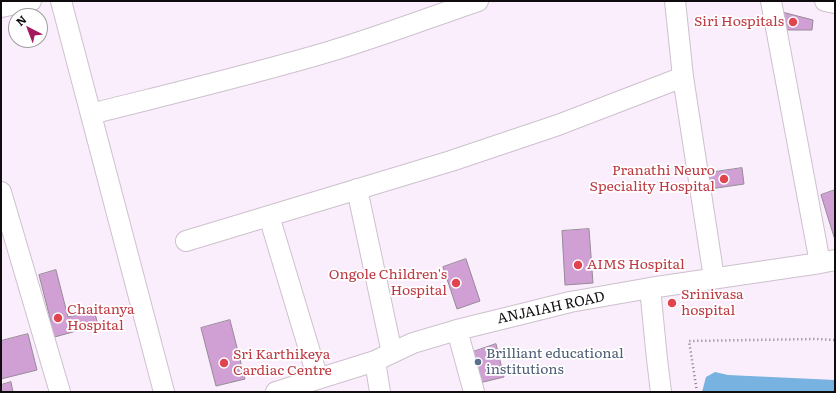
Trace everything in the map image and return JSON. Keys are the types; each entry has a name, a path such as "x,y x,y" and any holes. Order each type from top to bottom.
{"street":[{"path":"1,7 31,1"},
{"path":"61,1 164,392"},
{"path":"91,114 329,52 478,1"},
{"path":"675,1 683,77 714,278"},
{"path":"771,1 828,261"},
{"path":"825,1 835,3"},
{"path":"186,241 451,161 558,125 683,77"},
{"path":"357,189 384,357 380,392"},
{"path":"1,192 60,392"},
{"path":"269,216 318,379"},
{"name":"ANJAIAH ROAD","path":"276,392 384,357 413,343 457,330 570,302 650,288 828,261"},
{"path":"650,288 661,392"},
{"path":"457,330 474,392"}],"path":[{"path":"697,392 690,341 835,340"}],"water":[{"path":"715,372 728,375 835,380 835,392 702,392 706,377"}],"building":[{"path":"782,12 813,20 812,30 782,30"},
{"path":"742,168 744,184 710,189 708,173"},
{"path":"835,190 835,240 821,195"},
{"path":"589,229 593,283 565,285 562,231"},
{"path":"466,259 480,301 457,309 443,267"},
{"path":"56,270 68,317 94,310 98,325 51,338 47,323 51,322 39,275"},
{"path":"230,320 245,379 216,386 201,328"},
{"path":"28,334 37,370 1,379 1,341"},
{"path":"496,344 504,377 475,384 467,354"},
{"path":"11,382 13,392 1,392 1,385"}],"place":[{"name":"Siri Hospitals","path":"793,22"},
{"name":"Pranathi Neuro Speciality Hospital","path":"724,179"},
{"name":"AIMS Hospital","path":"578,265"},
{"name":"Ongole Children's Hospital","path":"456,283"},
{"name":"Srinivasa hospital","path":"672,303"},
{"name":"Chaitanya Hospital","path":"58,318"},
{"name":"Brilliant educational institutions","path":"478,362"},
{"name":"Sri Karthikeya Cardiac Centre","path":"224,363"}]}
